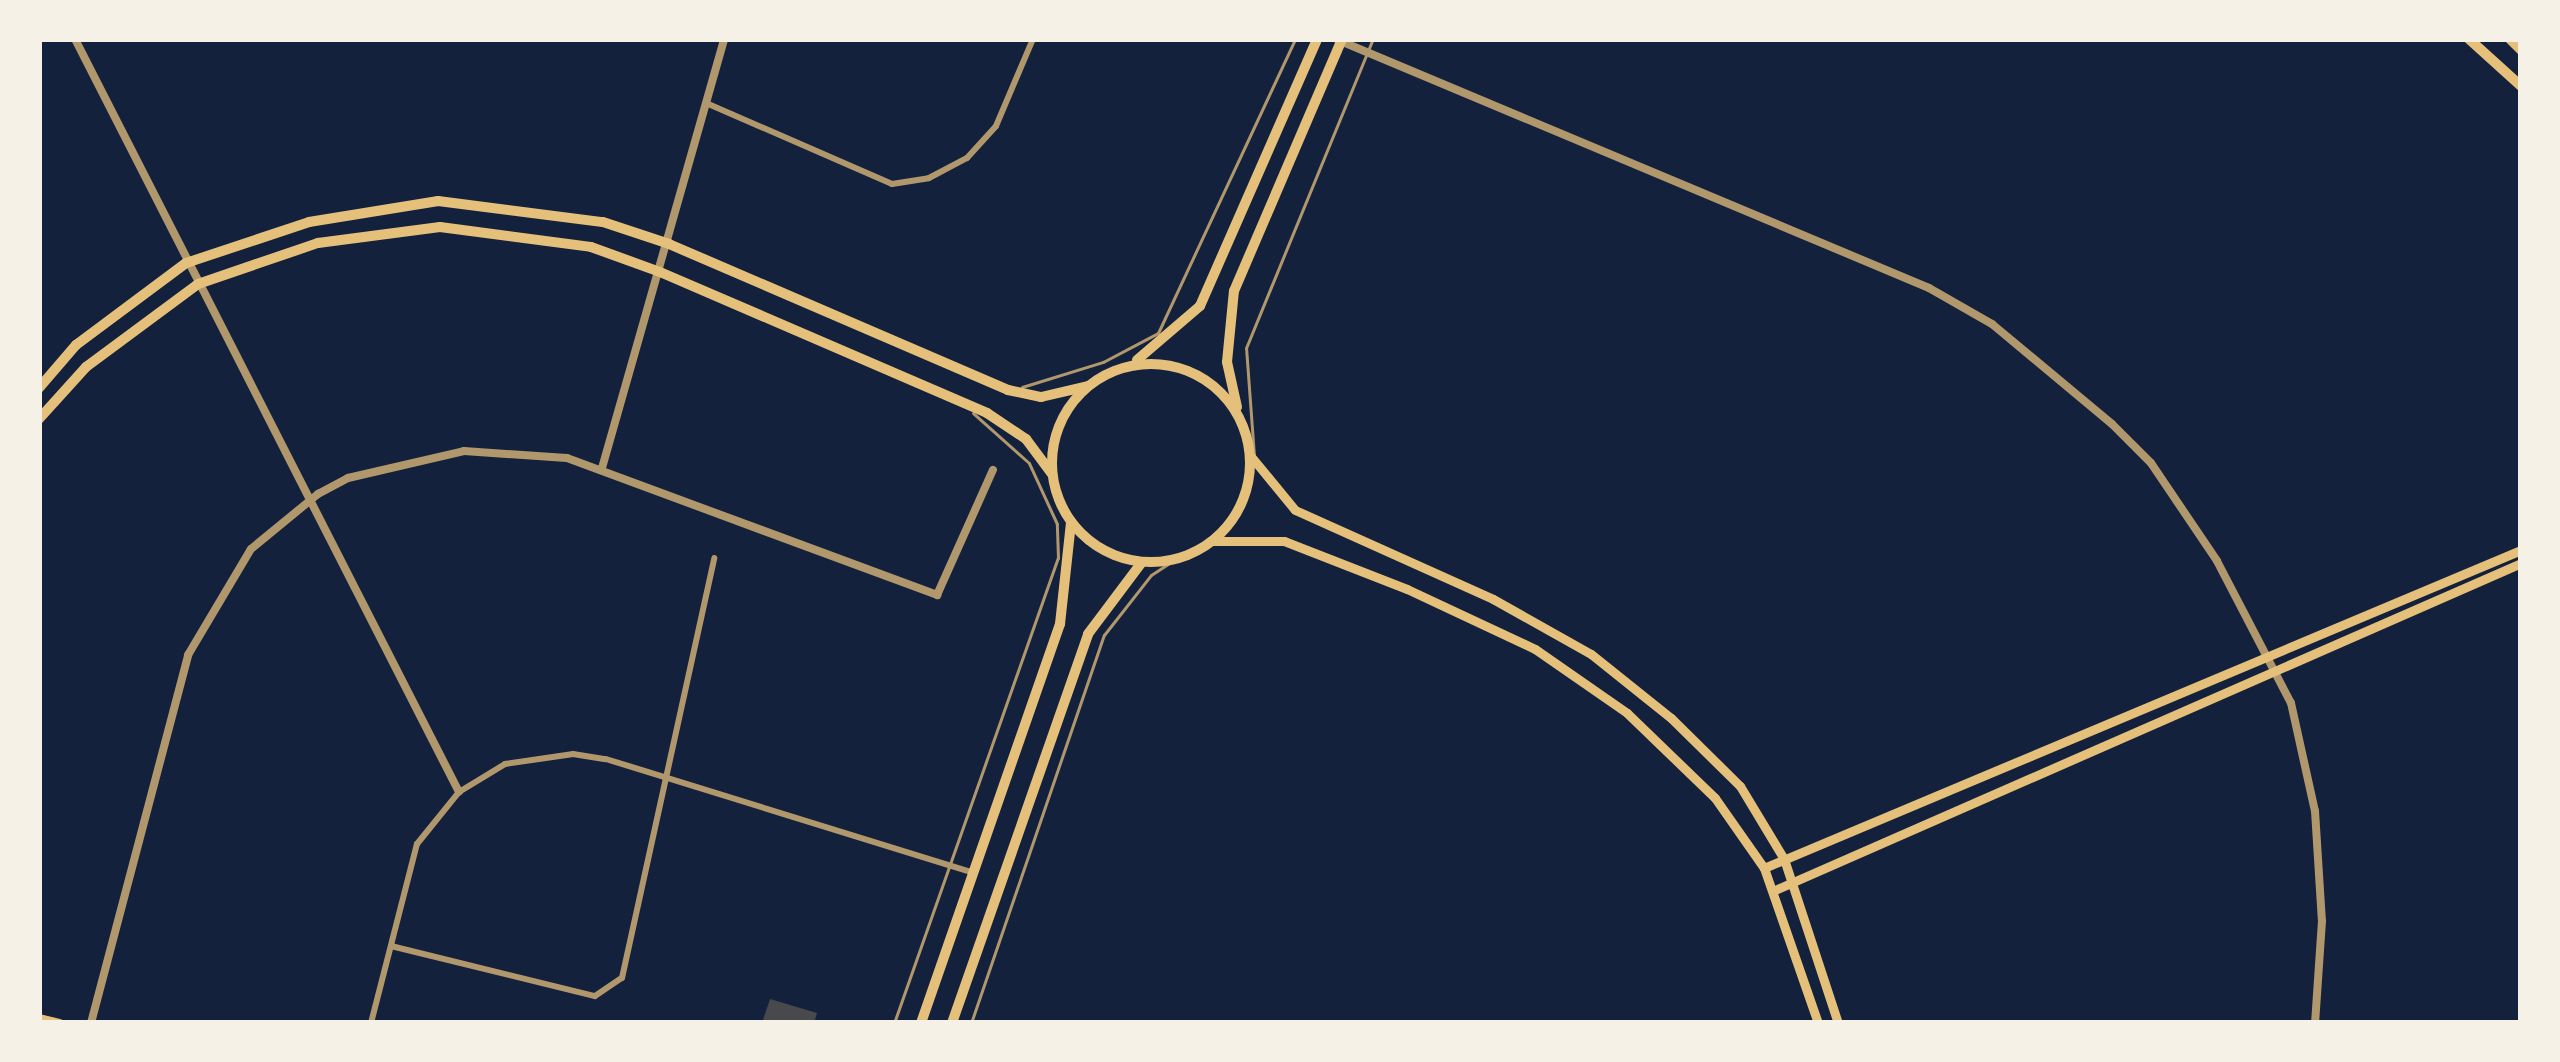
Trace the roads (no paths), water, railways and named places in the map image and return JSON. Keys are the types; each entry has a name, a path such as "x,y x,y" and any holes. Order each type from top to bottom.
{"main road":[{"path":"39,388 76,345 185,263 309,222 438,201 603,222 669,244 1008,390 1041,397 1088,386 1155,351 1200,306 1317,39"},
{"path":"2469,39 2521,86"},
{"path":"2510,39 2521,50"},
{"path":"1340,40 1234,292 1227,362 1252,459 1295,510 1493,599 1591,653 1740,786 1784,859 1838,1023"},
{"path":"39,418 86,367 198,284 318,243 440,227 591,247 957,401 1026,439 1052,475 1071,522 1096,546 1142,562 1177,559 1212,541 1284,541 1534,649 1652,734 1715,798 1764,868 1818,1023"},
{"path":"1124,367 1184,369 1214,386 1241,422"},
{"path":"1052,475 1058,428 1088,386"},
{"path":"1212,541 1244,496 1252,459"},
{"path":"922,1023 1060,624 1071,522"},
{"path":"1774,890 2521,550"},
{"path":"952,1023 1088,634 1142,562"},
{"path":"1764,868 2521,563"},
{"path":"39,1018 58,1023"}],"street":[{"path":"75,39 305,502 459,792"},
{"path":"602,468 724,39"},
{"path":"706,103 892,184 929,178 967,158 996,126 1033,39"},
{"path":"1340,40 1929,288 1992,324 2062,376 2151,463 2271,661 2291,703 2315,811 2322,921 2315,1023"},
{"path":"91,1023 188,655 251,549 305,502 348,478 464,451 512,450 602,468 937,595 993,470"},
{"path":"391,946 579,993 608,992 631,953 714,558"},
{"path":"371,1023 418,844 459,792 505,764 538,756 606,759 974,873"}],"lane":[{"path":"1008,390 1073,374 1158,333 1295,39"},
{"path":"1252,459 1246,348 1372,39"},
{"path":"894,1023 1058,558 1057,524 1029,463 957,401"},
{"path":"971,1023 1104,635 1151,575 1177,559"}]}
